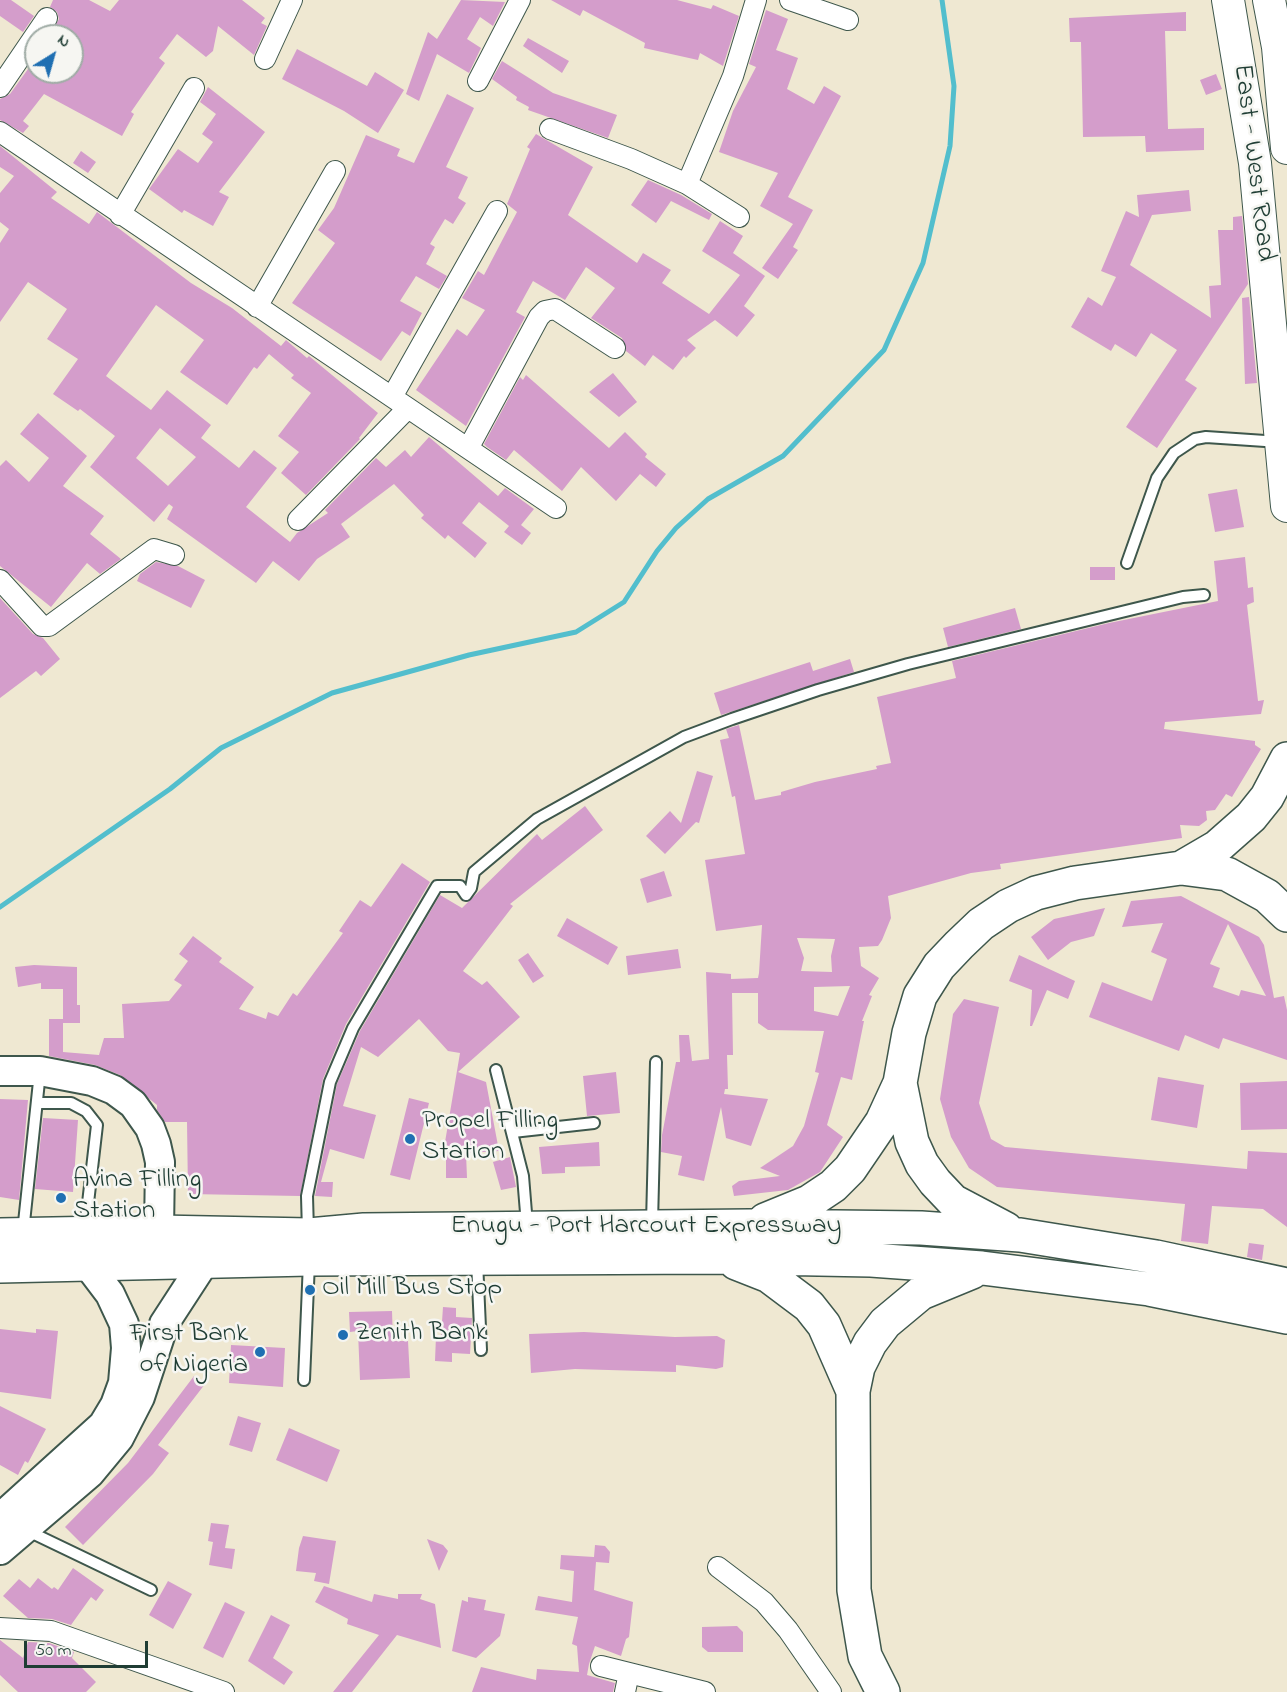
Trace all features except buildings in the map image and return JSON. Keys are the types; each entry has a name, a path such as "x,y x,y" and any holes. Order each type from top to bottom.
{"highway":[{"path":"1182,868 1217,847 1251,817 1267,797 1287,759"},
{"path":"750,1226 809,1202 833,1186 866,1148 882,1122 900,1083 909,1033 920,996 939,966 981,924 1008,906 1036,893 1075,883 1182,868 1227,874 1267,896 1287,915"},
{"path":"900,1083 912,1142 922,1164 935,1182 953,1201 1020,1235"},
{"name":"Enugu - Port Harcourt Expressway","path":"12,1234 86,1249 205,1261 309,1247 364,1230 750,1226 921,1228 1020,1235 1156,1257 1287,1285"},
{"name":"Enugu - Port Harcourt Expressway","path":"0,1266 159,1232 309,1247 477,1258 714,1257 871,1260 982,1268 1149,1288 1287,1317"},
{"path":"714,1257 769,1276 809,1306 824,1325 853,1391"},
{"path":"883,1692 865,1656 854,1590 853,1391 858,1367 870,1343 885,1323 921,1293 982,1268"}],"main road":[{"name":"East - West Road","path":"1228,0 1256,163 1287,506"},
{"name":"East - West Road","path":"1269,0 1278,47 1287,148"},
{"path":"0,1071 40,1071 92,1081 114,1090 133,1104 156,1144 160,1162 159,1232"},
{"path":"0,1518 103,1425 115,1405 123,1383 126,1348 124,1324 86,1249"},
{"path":"0,1550 90,1473 119,1438 140,1397 164,1324 205,1261"}],"street":[{"path":"265,59 292,0"},
{"path":"478,81 520,0"},
{"path":"687,184 733,76 756,0"},
{"path":"790,0 848,20"},
{"path":"0,87 47,18"},
{"path":"120,215 194,88"},
{"path":"550,129 631,159 687,184 739,217"},
{"path":"0,132 556,508"},
{"path":"257,307 335,171"},
{"path":"298,520 400,403 497,211"},
{"path":"469,447 539,317 545,311 555,309 615,348"},
{"path":"0,580 42,626 49,626 154,549 174,555"},
{"path":"718,1567 764,1602 788,1630 831,1692"},
{"path":"0,1628 51,1630 224,1692"},
{"path":"601,1666 627,1682 705,1692"}],"lane":[{"path":"1127,563 1157,478 1174,453 1195,439 1206,436 1284,459"},
{"path":"304,1380 309,1247 307,1196 330,1082 353,1028 436,886 460,886 466,895 471,888 474,872 537,819 684,737 818,690 908,664 1183,597 1204,595"},
{"path":"652,1227 656,1062"},
{"path":"496,1070 523,1176 528,1228"},
{"path":"12,1234 37,1103 40,1071"},
{"path":"37,1103 71,1103 86,1111 97,1125 86,1249"},
{"path":"513,1132 594,1123"},
{"path":"477,1258 481,1350"},
{"path":"26,1529 152,1590"}],"waterway":[{"path":"0,907 170,789 221,748 332,693 469,655 576,632 624,602 657,551 676,528 708,499 783,456 884,350 923,263 950,146 954,86 942,0"}],"place":[{"name":"Propel Filling Station","path":"410,1139"},
{"name":"Avina Filling Station","path":"61,1198"},
{"name":"Oil Mill Bus Stop","path":"310,1290"},
{"name":"Zenith Bank","path":"343,1335"},
{"name":"First Bank of Nigeria","path":"260,1352"}]}
